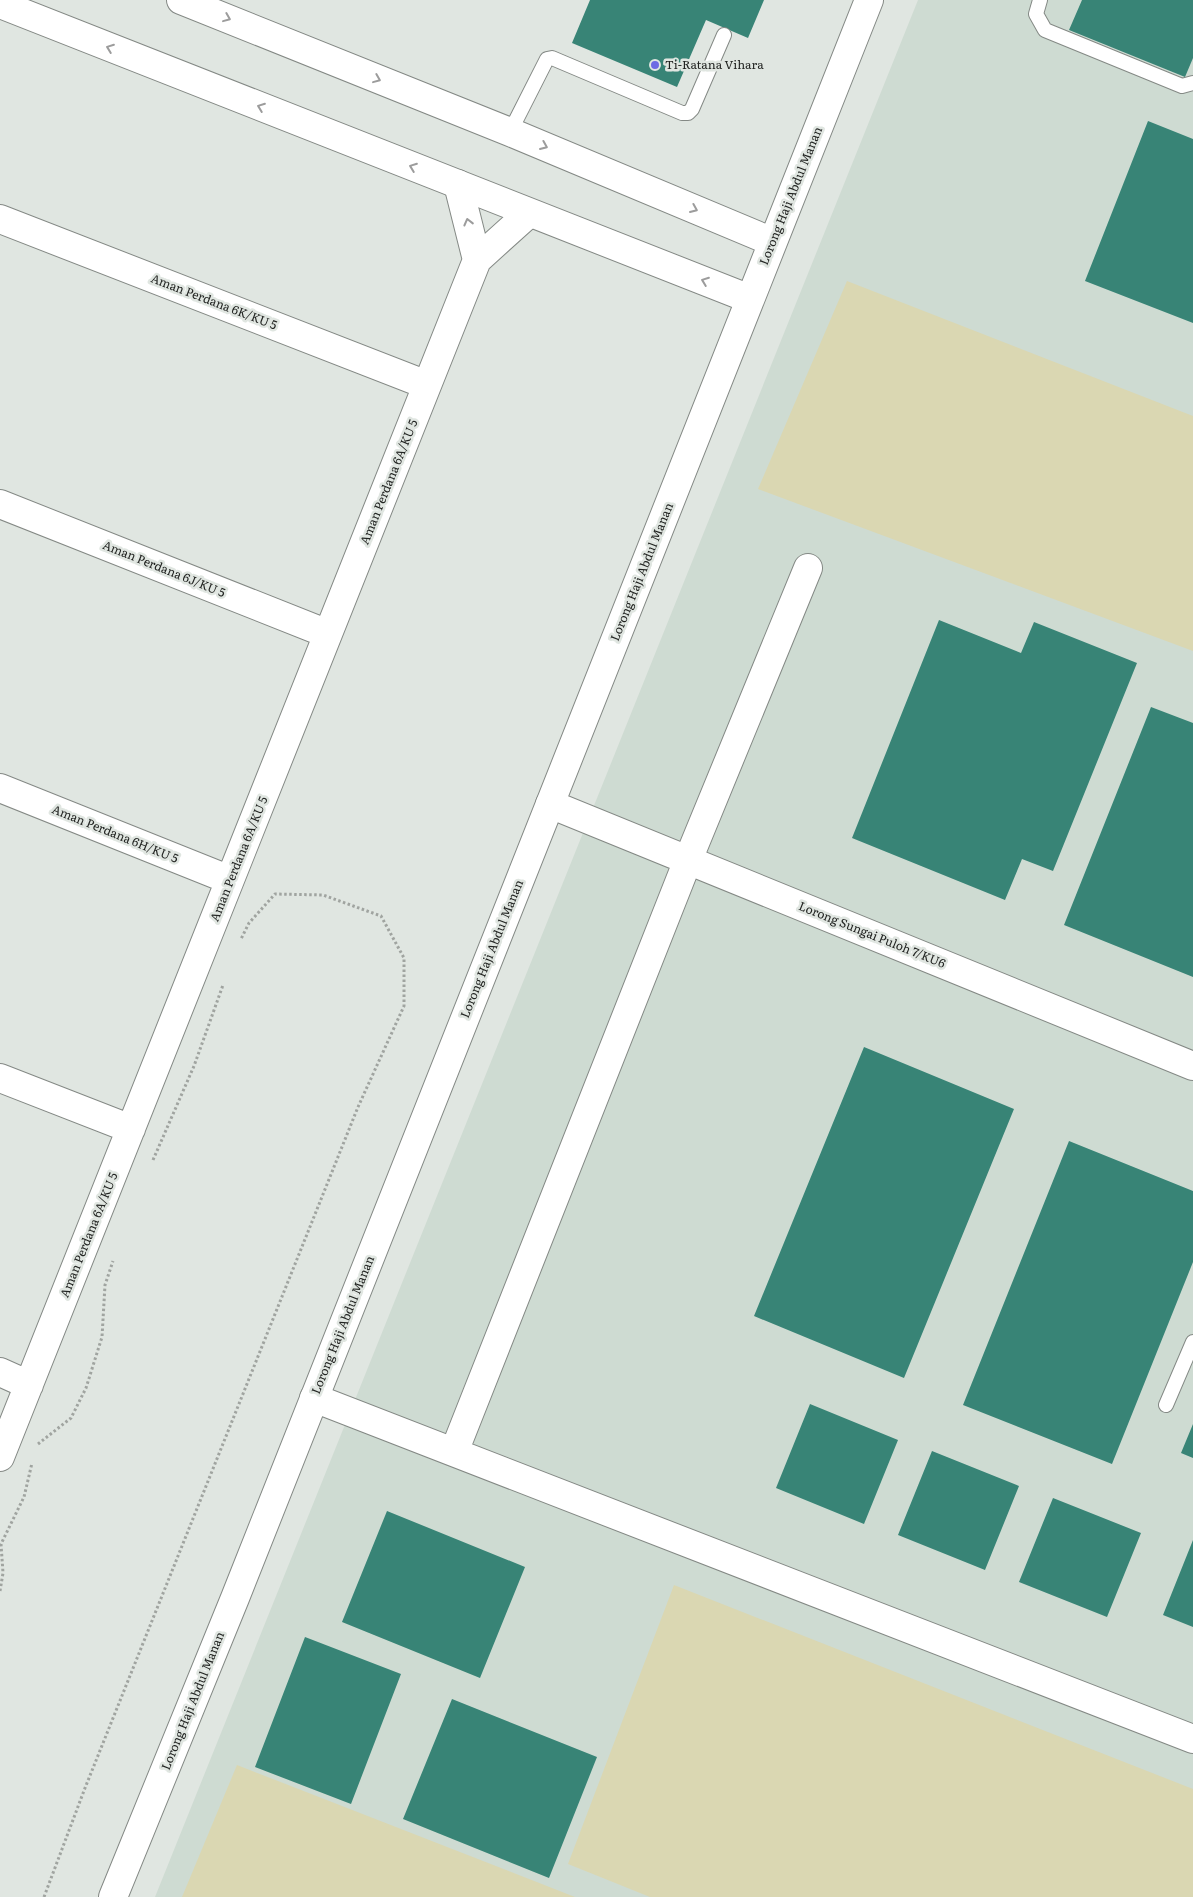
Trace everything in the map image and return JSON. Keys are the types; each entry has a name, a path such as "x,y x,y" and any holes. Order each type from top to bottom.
{"street":[{"path":"181,0 510,132 773,242"},
{"name":"Lorong Haji Abdul Manan","path":"114,1897 869,0"},
{"path":"0,4 750,299"},
{"path":"458,184 478,260"},
{"name":"Aman Perdana 6A/KU 5","path":"0,1458 478,260 530,213"},
{"name":"Aman Perdana 6K/KU 5","path":"0,219 427,385"},
{"name":"Aman Perdana 6J/KU 5","path":"0,504 328,634"},
{"path":"454,1452 688,860 808,568"},
{"name":"Aman Perdana 6H/KU 5","path":"0,788 230,880"},
{"name":"Lorong Sungai Puloh 7/KU6","path":"550,804 1193,1066"},
{"path":"0,1078 131,1129"},
{"path":"0,1372 29,1384"},
{"path":"314,1398 1193,1740"}],"lane":[{"path":"1040,0 1036,14 1045,30 1182,86 1193,83"},
{"path":"510,132 547,58 552,58 682,113 688,113 692,109 724,35"},
{"path":"1166,1405 1193,1342"}],"path":[{"path":"44,1897 358,1107 404,1006 404,958 381,916 323,894 275,894 249,923 237,947"},
{"path":"150,1168 194,1066 223,983"},
{"path":"36,1446 71,1418 86,1388 102,1337 105,1286 114,1257"},
{"path":"0,1591 3,1573 1,1544 24,1497 34,1454"}],"shaded area":[{"path":"918,0 1193,0 1193,1897 155,1897"},
{"path":"847,281 1193,416 1193,651 758,489"},
{"path":"674,1585 1193,1789 1193,1897 650,1897 568,1864"},
{"path":"237,1765 575,1897 182,1897"}],"building":[{"name":"Ti-Ratana Vihara","path":"590,0 764,0 748,38 706,20 677,87 572,43"},
{"path":"1082,0 1193,0 1193,58 1185,77 1069,30"},
{"path":"1148,121 1193,139 1193,323 1085,281"},
{"path":"939,620 1021,653 1034,622 1137,663 1053,871 1022,859 1005,900 852,838"},
{"path":"1151,707 1193,723 1193,977 1064,925"},
{"path":"864,1047 1014,1109 904,1378 754,1316"},
{"path":"1069,1141 1193,1191 1193,1262 1112,1464 963,1405"},
{"path":"810,1404 898,1440 864,1524 776,1488"},
{"path":"1193,1424 1193,1458 1181,1453"},
{"path":"932,1451 1019,1486 985,1570 898,1535"},
{"path":"1053,1498 1141,1533 1107,1617 1019,1582"},
{"path":"387,1511 525,1567 480,1678 342,1622"},
{"path":"1193,1540 1193,1627 1163,1615"},
{"path":"305,1637 401,1674 351,1804 255,1767"},
{"path":"452,1699 597,1757 549,1878 403,1819"}],"place":[{"name":"Ti-Ratana Vihara","path":"655,65"}]}
